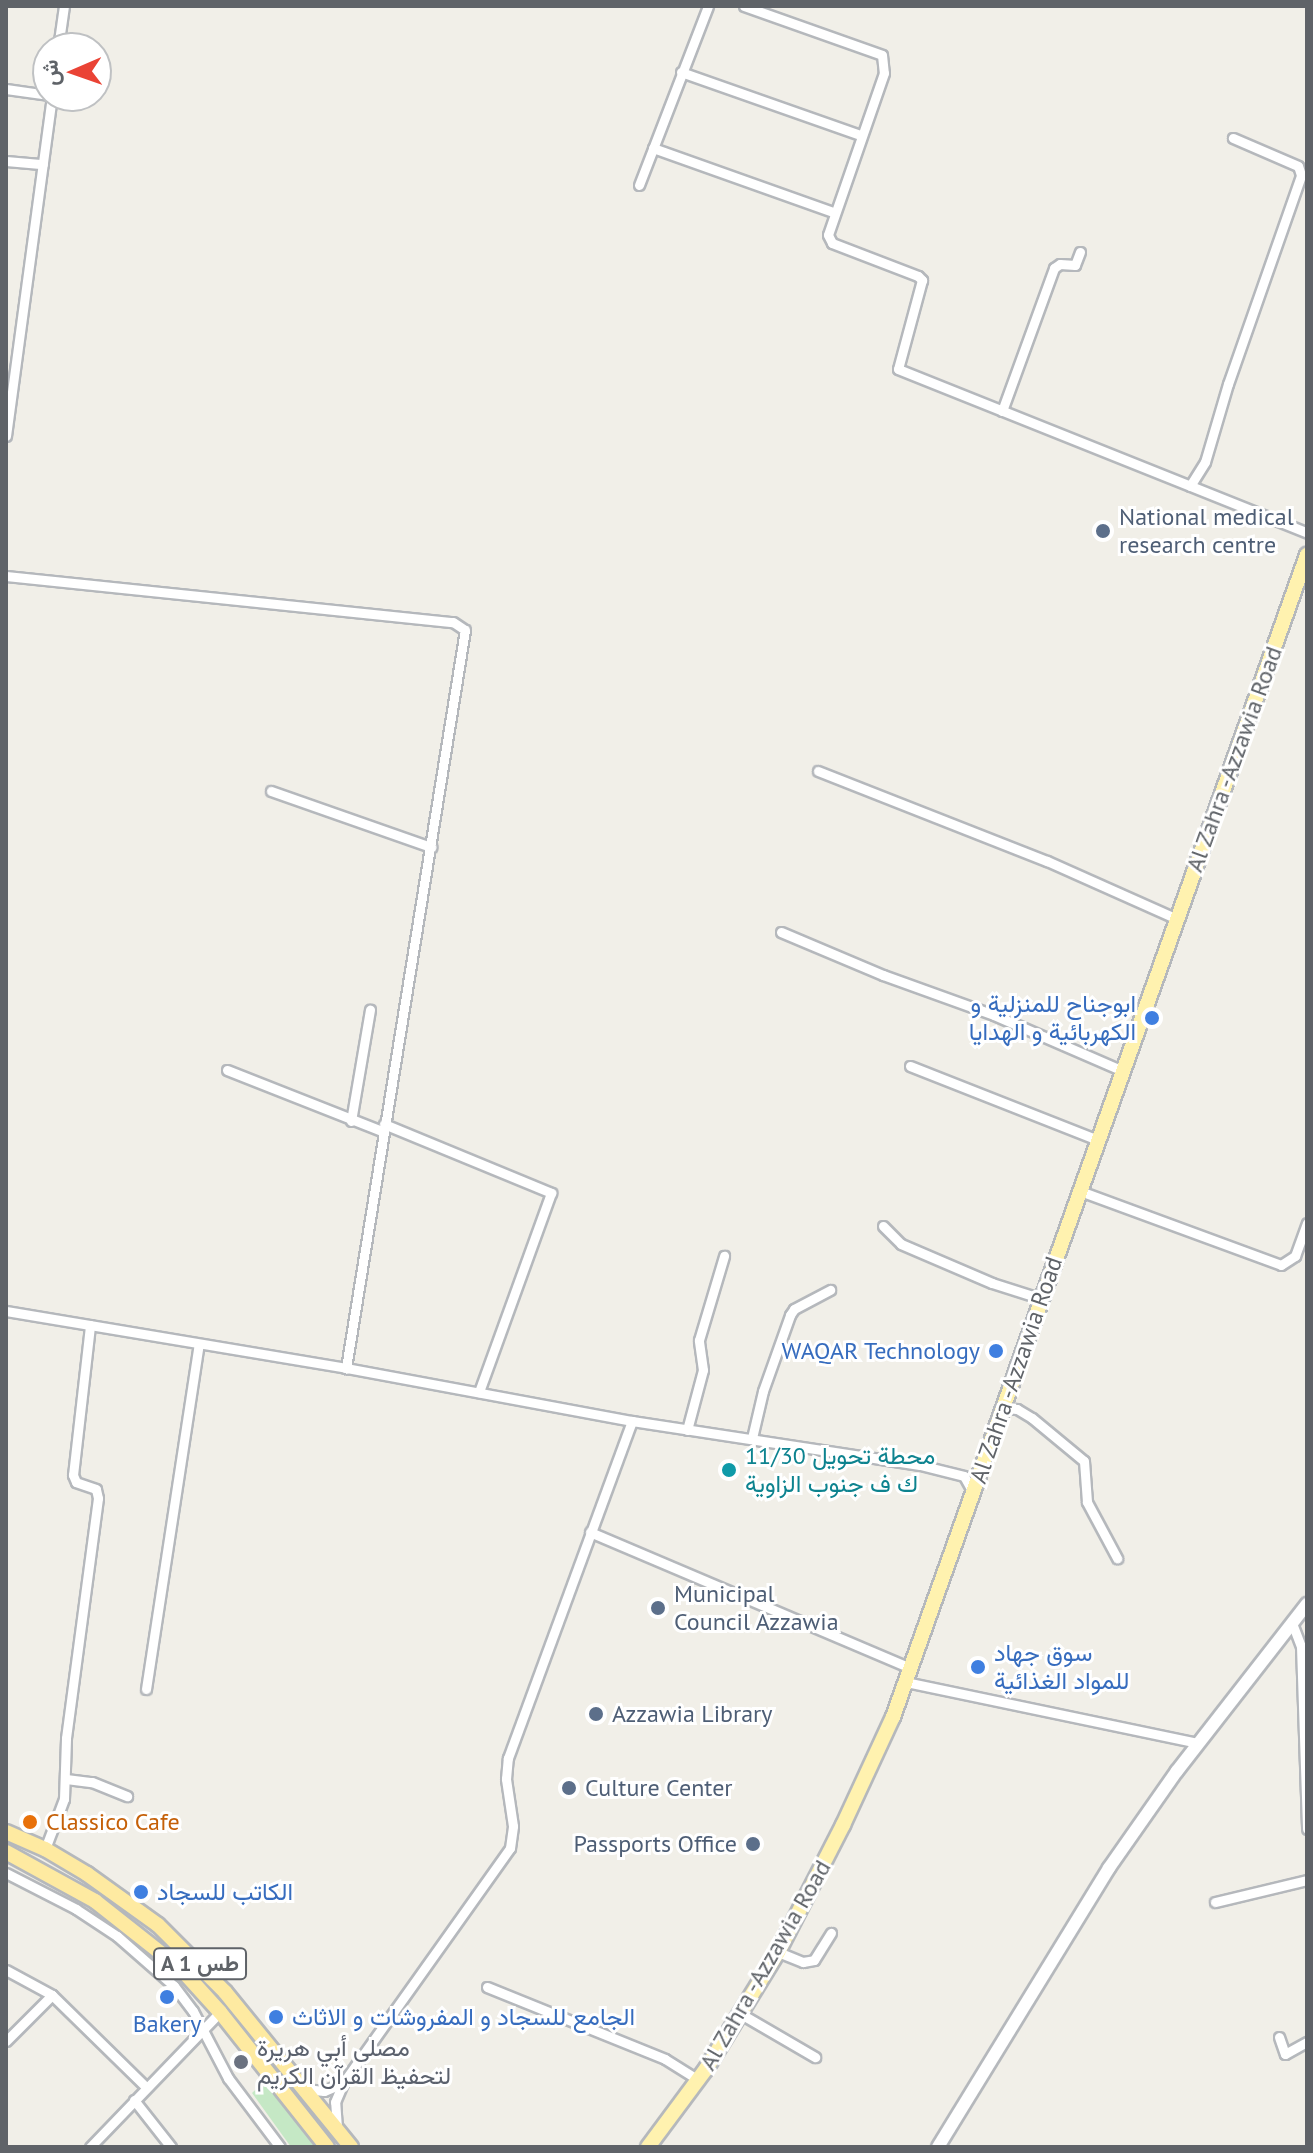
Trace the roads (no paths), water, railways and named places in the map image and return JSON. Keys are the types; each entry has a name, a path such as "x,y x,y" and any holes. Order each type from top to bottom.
{"highway":[{"name":"A 1 طس","path":"6,1832 45,1849 118,1893 158,1925 199,1964 351,2147"},
{"name":"A 1 طس","path":"6,1852 65,1882 128,1924 181,1969 220,2012 327,2147"}],"main road":[{"name":"Al Zahra -Azzawia Road","path":"648,2147 699,2080 778,1952 870,1769 908,1675 1307,555"},
{"path":"938,2147 1080,1911 1198,1743 1307,1604"}],"street":[{"path":"60,32 64,6"},
{"path":"639,185 708,6"},
{"path":"744,6 882,55 884,73 833,212 828,235 832,243 922,280 898,369 1307,533"},
{"path":"681,72 860,135"},
{"path":"6,89 32,93"},
{"path":"6,436 11,368 48,112"},
{"path":"1190,486 1205,462 1228,384 1301,175 1298,166 1233,138"},
{"path":"653,148 833,212"},
{"path":"6,161 43,164"},
{"path":"1002,411 1054,268 1060,264 1075,265 1080,252"},
{"path":"6,576 461,625 464,643 346,1368"},
{"path":"818,771 1047,861 1177,919"},
{"path":"271,791 431,847"},
{"path":"781,932 883,975 994,1015 1123,1071"},
{"path":"351,1121 370,1010"},
{"path":"910,1066 1098,1140"},
{"path":"227,1070 351,1121 383,1128 551,1193 479,1392"},
{"path":"1080,1191 1281,1265 1295,1256 1307,1223"},
{"path":"883,1226 901,1244 992,1283 1042,1299"},
{"path":"687,1430 703,1370 699,1340 724,1256"},
{"path":"752,1438 763,1391 790,1315 801,1304 830,1290"},
{"path":"6,1311 346,1368 632,1421 944,1470 964,1476 973,1492"},
{"path":"45,1849 61,1809 66,1779 66,1738 98,1498 96,1489 76,1482 73,1475 90,1325"},
{"path":"146,1689 199,1344"},
{"path":"1004,1408 1017,1409 1032,1418 1084,1461 1087,1502 1117,1558"},
{"path":"338,2130 335,2102 343,2083 510,1848 513,1826 506,1779 508,1758 632,1421"},
{"path":"590,1532 908,1675 1198,1743"},
{"path":"1292,1623 1301,1646 1307,1829"},
{"path":"66,1779 92,1782 127,1796"},
{"path":"6,1873 76,1909 117,1936 184,1997 228,2078 280,2147"},
{"path":"1215,1902 1307,1880"},
{"path":"778,1952 803,1962 814,1960 831,1933"},
{"path":"6,1970 52,1995 146,2087"},
{"path":"487,1987 650,2053 699,2080"},
{"path":"6,2041 52,1995"},
{"path":"90,2147 220,2012"},
{"path":"741,2014 815,2057"},
{"path":"1279,2037 1285,2054 1307,2042"},
{"path":"305,2089 324,2091 343,2083"},
{"path":"134,2100 171,2147"}],"place":[{"name":"National medical research centre","path":"1103,531"},
{"name":"ابوجناح للمنزلية و الكهربائية و الهدايا","path":"1152,1018"},
{"name":"WAQAR Technology","path":"996,1351"},
{"name":"محطة تحويل 11/30 ك ف جنوب الزاوية","path":"729,1470"},
{"name":"Municipal Council Azzawia","path":"658,1608"},
{"name":"سوق جهاد للمواد الغذائية","path":"978,1667"},
{"name":"Azzawia Library","path":"596,1714"},
{"name":"Culture Center","path":"569,1788"},
{"name":"Classico Cafe","path":"30,1822"},
{"name":"Passports Office","path":"753,1844"},
{"name":"الكاتب للسجاد","path":"141,1892"},
{"name":"Bakery","path":"167,1997"},
{"name":"الجامع للسجاد و المفروشات و الاثاث","path":"276,2017"},
{"name":"مصلى أبي هريرة لتحفيظ القرآن الكريم","path":"241,2062"}]}
